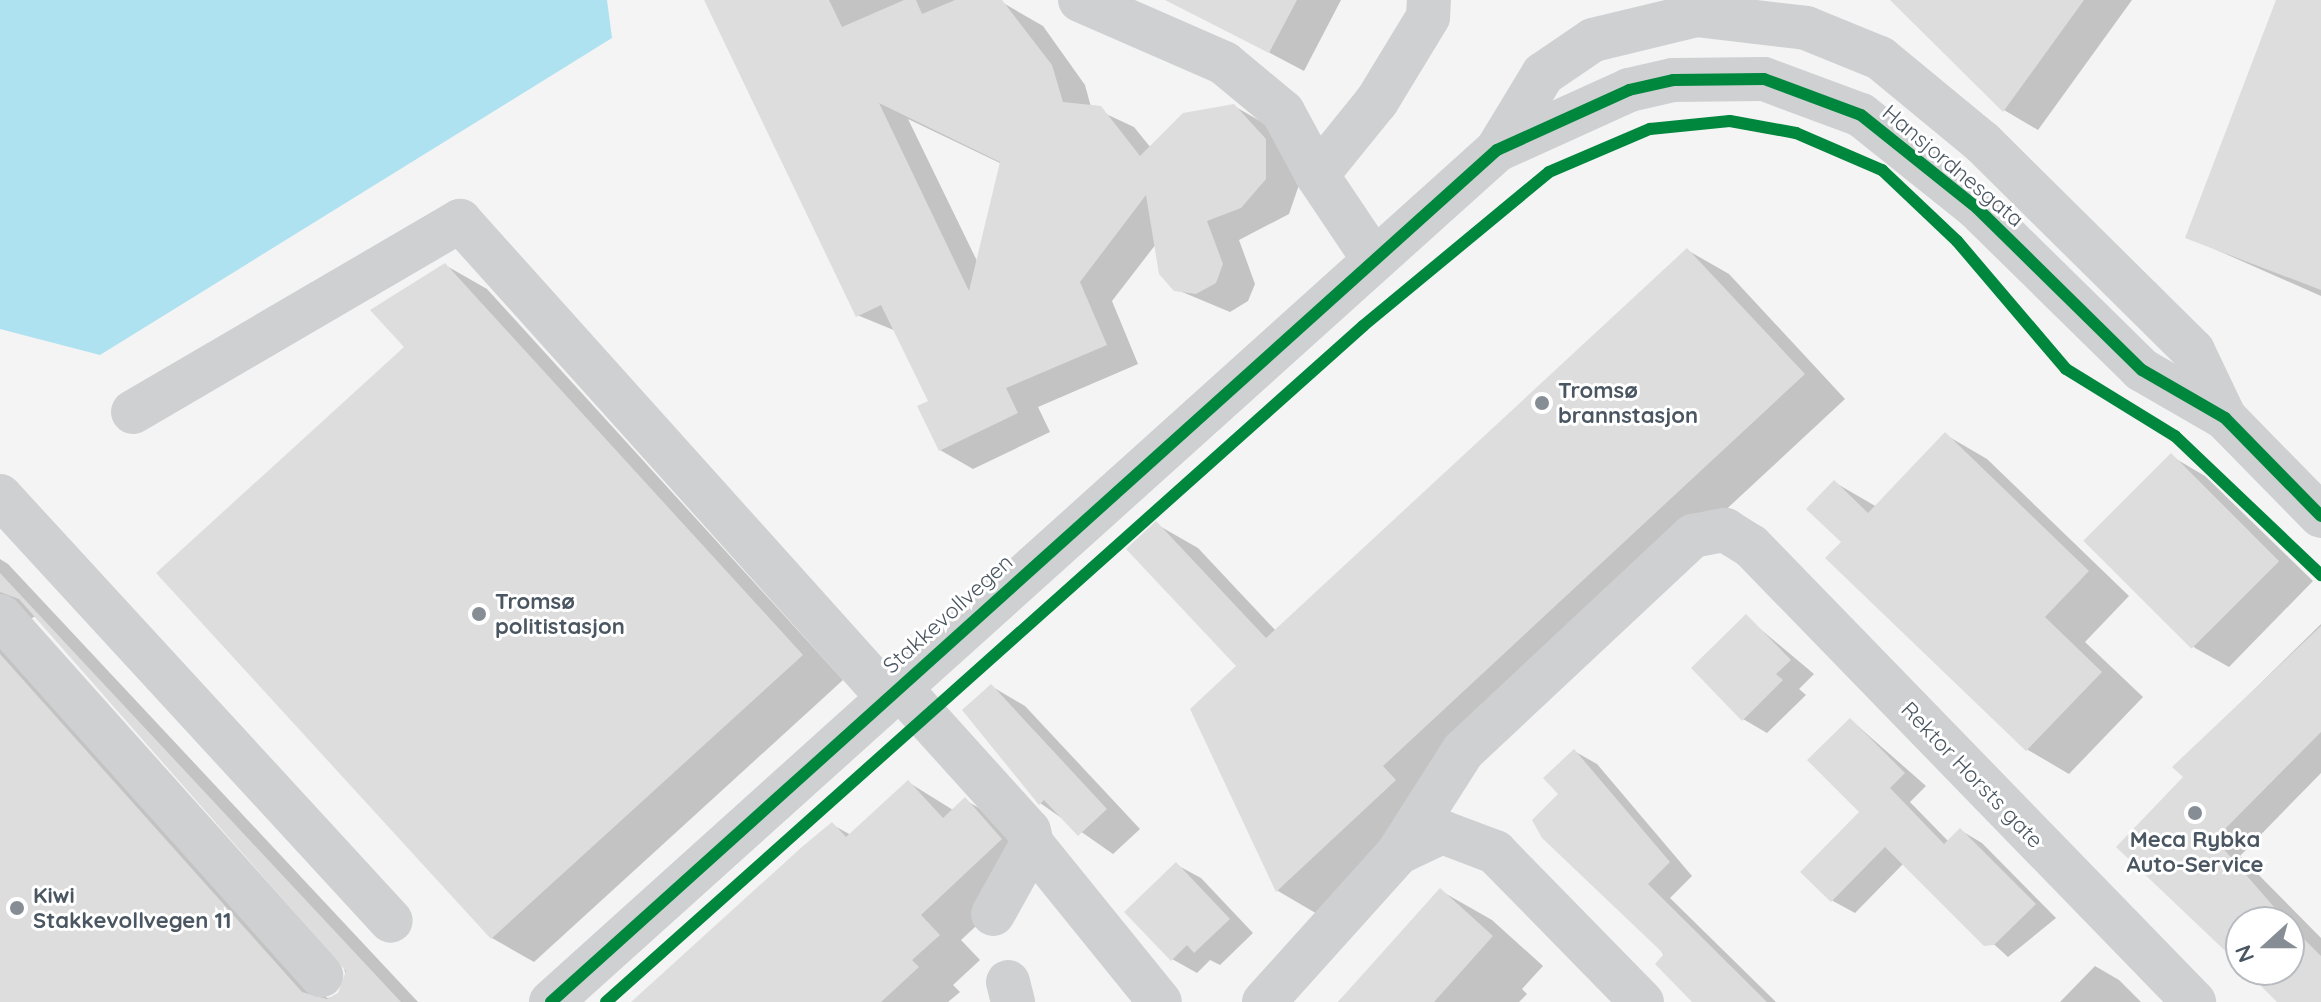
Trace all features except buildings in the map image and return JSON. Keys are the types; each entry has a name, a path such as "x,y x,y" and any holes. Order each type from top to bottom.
{"street":[{"path":"1080,0 1224,63 1283,112 1317,175 1372,257"},
{"path":"1317,175 1377,101 1428,17 1429,0"},
{"path":"1802,0 1843,41"},
{"name":"Hansjordnesgata","path":"1497,150 1543,74 1593,40 1650,22 1746,15 1843,41 1916,83 2037,194 2193,351 2225,418"},
{"name":"Hansjordnesgata","path":"1372,257 1497,150 1629,90 1673,80 1764,79 1833,99 1977,208 2142,370 2225,418 2321,516"},
{"path":"133,412 460,221 893,691 1029,831 1032,844 1160,1002"},
{"name":"Stakkevollvegen","path":"551,1002 1372,257"},
{"path":"0,496 391,921"},
{"name":"Rektor Horsts gate","path":"1398,853 1463,751 1693,536 1725,530 1751,546 2194,1002"},
{"path":"0,616 321,975"},
{"path":"1264,1002 1398,853 1442,832 1487,848 1642,1002"},
{"path":"993,914 1032,844"}],"water":[{"path":"0,0 607,0 612,38 100,355 0,329"}],"cycle path":[{"path":"551,1002 1497,150 1629,90 1673,80 1764,79 1861,115 1977,208 2142,370 2225,418 2321,516"},
{"path":"606,1002 1363,326 1549,172 1650,129 1730,121 1796,133 1882,170 1957,241 2066,369 2175,436 2321,575"}],"place":[{"name":"Tromsø brannstasjon","path":"1542,403"},
{"name":"Tromsø politistasjon","path":"479,614"},
{"name":"Meca Rybka Auto-Service","path":"2195,813"},
{"name":"Kiwi Stakkevollvegen 11","path":"17,908"}]}
